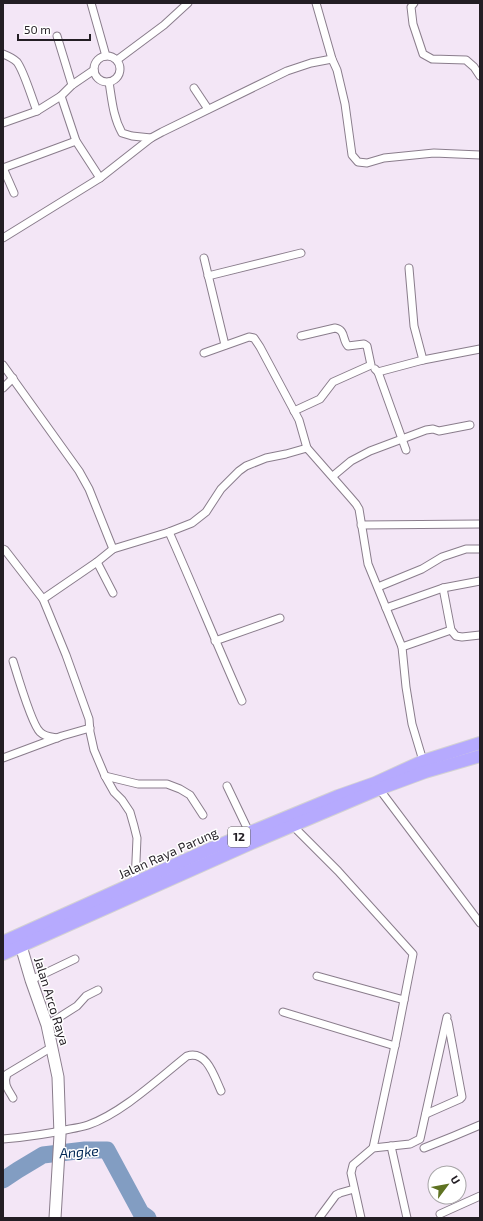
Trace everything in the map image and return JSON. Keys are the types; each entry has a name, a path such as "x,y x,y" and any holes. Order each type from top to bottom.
{"highway":[{"name":"Jalan Raya Parung","path":"3,942 135,883 293,826 377,786 479,745"},
{"name":"Jalan Raya Parung","path":"424,767 480,756"},
{"name":"Jalan Raya Parung","path":"3,954 215,853 249,832 338,796 377,786"}],"main road":[{"name":"Jalan Arco Raya","path":"21,946 47,1025 58,1077 60,1133 55,1218"}],"street":[{"path":"90,3 106,56"},
{"path":"117,60 164,25 188,3"},
{"path":"316,3 345,104 352,155 358,162 367,163 391,157 434,153 480,155"},
{"path":"414,3 411,7 413,24 423,54 432,59 466,60 474,67 480,76"},
{"path":"57,36 72,85"},
{"path":"3,54 9,56 17,62 37,111"},
{"path":"106,56 113,57 117,60 120,69 117,78 109,82 105,82 97,77 94,70 95,63 100,58 106,56"},
{"path":"3,238 100,178 151,138 287,71 311,63 332,60"},
{"path":"3,124 37,111 62,96 72,85 94,70"},
{"path":"109,82 117,124 122,133 132,136 151,138"},
{"path":"194,88 208,109"},
{"path":"62,96 76,141 100,178"},
{"path":"14,193 3,168 76,141"},
{"path":"208,276 301,253"},
{"path":"204,258 225,345"},
{"path":"409,268 414,326 423,360"},
{"path":"301,336 335,328 340,329 343,332 346,345 364,344 367,346 371,365 378,372 406,450"},
{"path":"204,353 249,337 254,338 300,420 306,448 333,476 356,504 359,510 368,564 402,648 412,724 424,767"},
{"path":"378,372 423,360 480,349"},
{"path":"3,365 79,471 89,489 113,549"},
{"path":"294,411 320,399 333,382 371,365"},
{"path":"3,388 13,378"},
{"path":"333,476 351,461 370,451 401,439 426,430 433,429 439,431 470,425"},
{"path":"43,599 97,562 113,549 169,532 192,523 206,512 221,489 246,466 266,458 306,448"},
{"path":"361,525 480,524"},
{"path":"169,532 193,584 215,641 242,701"},
{"path":"3,549 43,599 89,719 94,750 105,776 114,792 122,800 130,812 137,838 135,883"},
{"path":"378,588 422,569 442,557 466,549 480,549"},
{"path":"97,562 113,593"},
{"path":"386,608 443,588 480,581"},
{"path":"443,588 451,630 456,636 462,637 480,635"},
{"path":"215,641 280,618"},
{"path":"402,648 451,630"},
{"path":"12,661 38,731 45,736 57,738"},
{"path":"3,758 57,738 90,728"},
{"path":"105,776 138,784 167,784 180,789 190,795 203,815"},
{"path":"227,786 249,832"},
{"path":"377,786 480,923"},
{"path":"293,826 338,871 413,954 373,1148 354,1166 351,1173 361,1218"},
{"path":"31,980 75,959"},
{"path":"317,976 404,1000"},
{"path":"47,1025 76,1006 86,996 98,990"},
{"path":"283,1012 395,1046"},
{"path":"373,1148 410,1144 420,1139 447,1018 462,1095 460,1099 426,1114"},
{"path":"13,1098 6,1086 5,1080 7,1074 52,1047"},
{"path":"3,1139 60,1133 88,1125 126,1104 186,1056 192,1055 203,1058 208,1063 221,1091"},
{"path":"424,1148 480,1125"},
{"path":"392,1146 407,1218"},
{"path":"319,1218 336,1195 354,1189"},
{"path":"440,1214 480,1196"}],"waterway":[{"name":"Angke","path":"3,1180 43,1155 85,1150 107,1150 141,1213 148,1218"}]}
